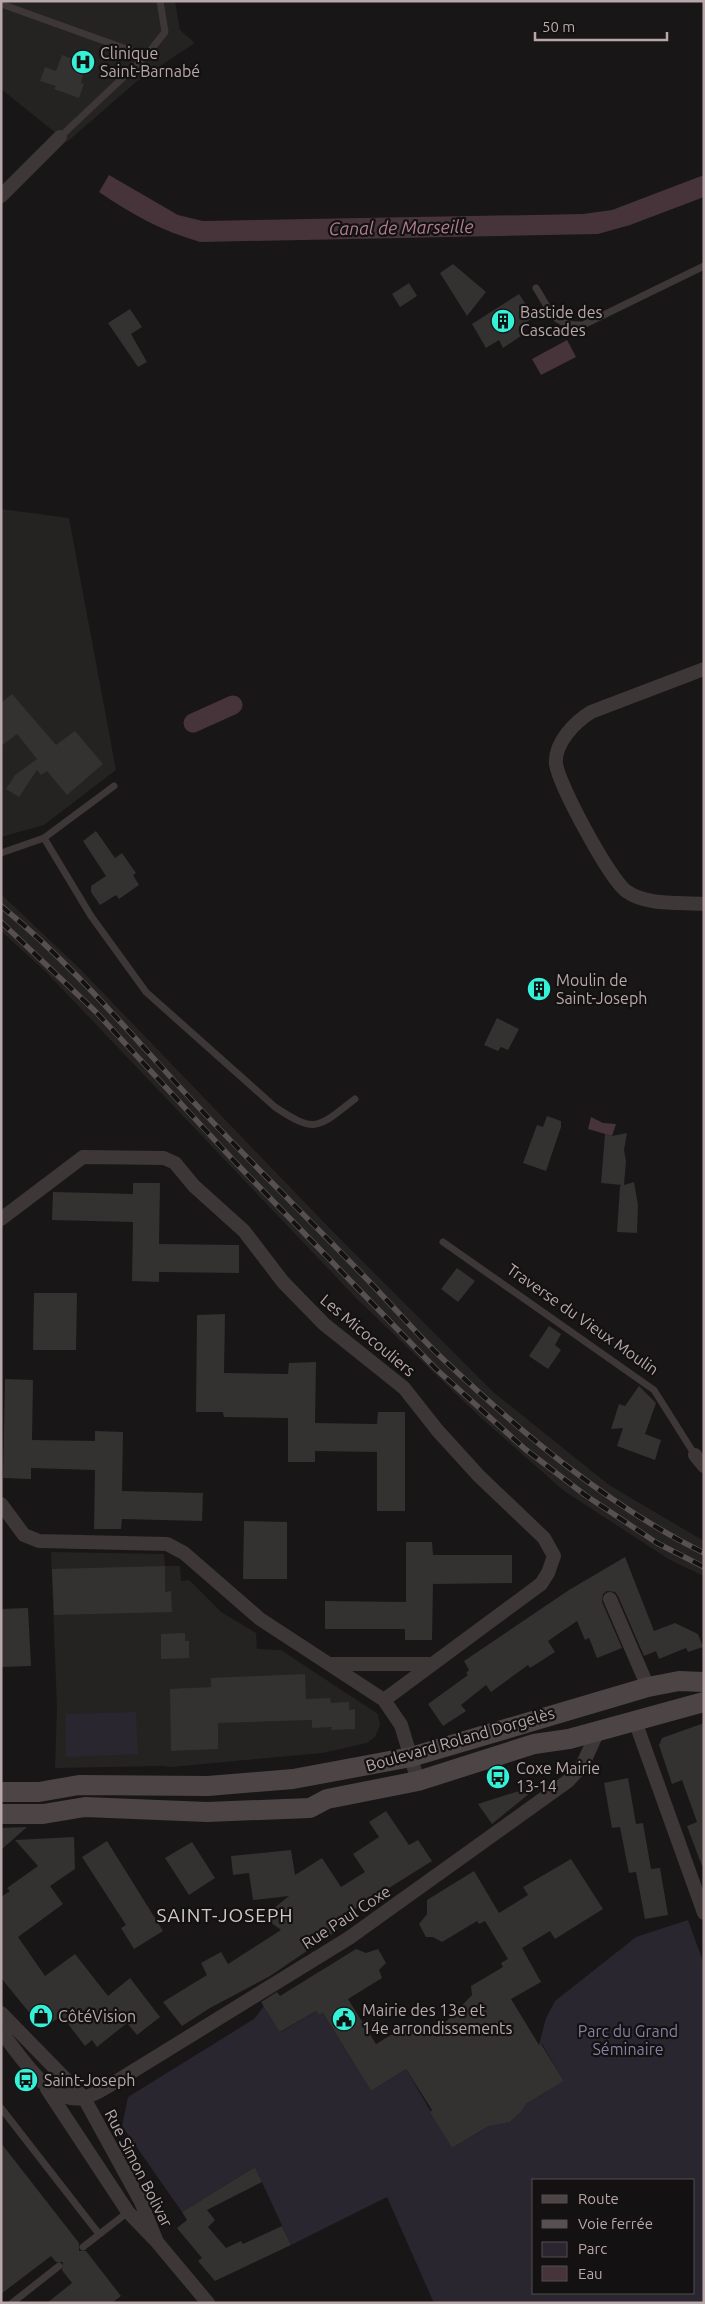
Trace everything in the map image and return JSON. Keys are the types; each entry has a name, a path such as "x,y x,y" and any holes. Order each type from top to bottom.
{"main road":[{"name":"Boulevard Roland Dorgelès","path":"1,1792 39,1792 79,1785 208,1786 283,1780 341,1771 411,1756 648,1687 680,1681 704,1682"},
{"name":"Boulevard Roland Dorgelès","path":"1,1814 43,1814 85,1807 207,1812 310,1808 327,1800 418,1781 534,1744 569,1739 704,1702"}],"street":[{"path":"1,196 60,137"},
{"path":"704,669 591,712 581,719 562,740 556,762 562,784 613,876 625,890 643,900 704,904"},
{"name":"Les Micocouliers","path":"1,1219 83,1157 164,1158 175,1163 194,1186 244,1231 283,1282 324,1324 404,1388 438,1431 479,1476 544,1538 554,1556 548,1573 540,1584 384,1700"},
{"path":"4,1513 24,1535 39,1540 167,1544 184,1553 260,1618 384,1700 400,1725 418,1781"},
{"path":"610,1599 648,1687"},
{"path":"332,1664 430,1664"},
{"path":"635,1721 704,1913"},
{"name":"Rue Paul Coxe","path":"84,2098 118,2081 341,1943 415,1892 568,1781 582,1766 598,1731"},
{"path":"1,2013 84,2098"},
{"path":"1,2032 46,2086 72,2098 84,2098"},
{"name":"Rue Simon Bolivar","path":"46,2086 128,2212 158,2242"},
{"name":"Rue Simon Bolivar","path":"84,2098 141,2202 158,2242"},
{"path":"158,2242 208,2303"}],"lane":[{"path":"60,137 146,56 166,32 160,1"},
{"path":"1,4 146,56"},
{"path":"536,288 557,321 569,326 583,325 704,266"},
{"path":"1,853 44,838 114,786"},
{"path":"44,838 91,916 146,992 250,1087 299,1123 314,1126 327,1120 356,1100"},
{"name":"Traverse du Vieux Moulin","path":"443,1242 654,1390 700,1460"},
{"path":"1,2108 100,2234"},
{"path":"83,2247 128,2212"},
{"path":"12,2303 59,2266"}],"shaded area":[{"name":"Clinique Saint-Barnabé","path":"1,1 175,1 180,30 195,43 136,82 67,142 1,89"},
{"path":"1,509 69,518 116,770 44,825 1,837"},
{"path":"1,894 81,970 341,1240 492,1391 609,1485 704,1541 704,1576 670,1560 564,1491 480,1417 357,1299 46,972 1,931"},
{"path":"51,1552 164,1554 165,1566 180,1566 181,1581 189,1580 221,1612 256,1633 257,1649 281,1650 378,1714 380,1725 375,1737 367,1743 322,1753 171,1767 55,1768 57,1708"}],"green space":[{"path":"136,1712 138,1754 66,1757 66,1714"},
{"name":"Parc du Grand Séminaire","path":"688,1920 704,1964 704,2303 434,2303 387,2197 291,2245 255,2167 182,2212 122,2126 128,2097 254,2019 264,2006 281,2032 316,2011 319,2015 323,2013 371,2091 406,2069 452,2148 491,2125 510,2122 522,2111 526,2104 564,2081 542,2044 539,2045 546,2018 555,2001 636,1937"}],"water":[{"name":"Canal de Marseille","path":"109,175 178,215 203,221 583,214 612,210 704,175 704,197 630,225 598,234 200,242 173,233 147,221 99,192"},
{"path":"567,340 576,357 541,375 532,359"},
{"path":"591,1117 603,1123 616,1124 612,1136 588,1129"}],"building":[{"path":"62,55 86,64 81,83 84,84 79,98 54,89 56,86 40,81 45,67 56,71"},
{"path":"453,264 486,292 467,316 440,273"},
{"path":"409,283 417,296 400,307 392,294"},
{"name":"Bastide des Cascades","path":"519,294 534,317 519,327 524,334 503,348 499,340 486,348 472,324"},
{"path":"130,309 142,327 131,334 147,362 138,367 108,323"},
{"path":"12,694 56,745 75,731 103,764 67,795 47,771 41,775 37,770 19,797 6,789 15,775 37,759 17,734 1,746 1,703"},
{"path":"96,831 115,858 122,853 136,873 133,875 139,885 119,899 116,895 100,905 91,892 91,886 106,876 83,841"},
{"name":"Moulin de Saint-Joseph","path":"536,983 542,983 546,990 542,997 536,997 532,993 532,987"},
{"path":"497,1018 519,1029 508,1050 501,1047 498,1051 484,1045"},
{"path":"547,1116 561,1121 561,1127 546,1171 523,1163 537,1125 543,1127"},
{"path":"627,1133 624,1150 626,1161 624,1185 634,1182 638,1205 637,1233 617,1232 620,1186 622,1185 601,1183 605,1134 612,1136"},
{"path":"133,1183 160,1183 159,1244 239,1245 239,1273 159,1272 159,1282 132,1281 133,1222 52,1220 53,1192 133,1194"},
{"path":"457,1268 475,1281 458,1302 441,1289"},
{"path":"34,1293 77,1293 76,1350 33,1350"},
{"path":"225,1314 224,1373 288,1374 289,1363 316,1362 315,1423 377,1424 378,1412 405,1412 405,1511 377,1511 377,1452 315,1451 315,1462 288,1462 288,1418 224,1417 223,1412 196,1412 197,1315"},
{"path":"549,1326 561,1334 555,1345 561,1350 548,1369 529,1356"},
{"path":"5,1379 33,1380 32,1440 95,1441 95,1431 123,1432 122,1491 203,1493 202,1521 122,1519 121,1529 94,1529 95,1470 31,1468 31,1479 3,1478"},
{"path":"639,1386 656,1403 645,1434 661,1440 655,1460 617,1446 623,1428 611,1429 619,1404 625,1406"},
{"path":"244,1521 287,1522 287,1579 243,1579"},
{"path":"406,1542 432,1542 433,1555 512,1555 512,1583 433,1584 432,1640 405,1640 405,1629 325,1629 325,1601 406,1602"},
{"path":"625,1557 654,1631 675,1623 698,1634 703,1647 688,1652 686,1648 659,1659 656,1651 644,1656 618,1596 615,1592 607,1591 603,1594 602,1602 622,1648 597,1658 589,1638 585,1640 577,1621 548,1641 555,1652 530,1668 528,1665 491,1692 486,1685 461,1705 466,1711 443,1726 428,1704 468,1675 466,1673 469,1670 464,1661 569,1590"},
{"path":"165,1566 165,1592 171,1591 172,1612 54,1615 52,1569"},
{"path":"28,1608 31,1666 1,1667 1,1609"},
{"path":"185,1633 185,1641 189,1641 189,1658 161,1659 161,1634"},
{"path":"305,1674 306,1699 330,1698 331,1703 349,1702 349,1710 355,1709 355,1729 331,1730 332,1727 312,1728 312,1720 218,1723 218,1749 171,1751 170,1689 211,1687 211,1678"},
{"path":"704,1723 704,1866 702,1866 687,1826 697,1822 682,1780 672,1784 659,1745 662,1738"},
{"path":"628,1778 636,1824 643,1823 651,1869 660,1868 668,1915 645,1919 636,1872 629,1873 620,1827 612,1828 604,1783"},
{"path":"541,1784 492,1824 478,1804"},
{"path":"386,1811 409,1845 418,1840 432,1861 333,1923 338,1930 270,1976 210,2008 182,2026 163,2002 207,1975 201,1963 221,1952 228,1964 281,1930 263,1917 289,1896 253,1900 249,1873 233,1875 231,1856 291,1850 295,1875 322,1858 341,1887 365,1872 353,1854 379,1837 369,1822"},
{"path":"27,1827 1,1850 1,1828"},
{"path":"74,1837 75,1869 50,1886 63,1904 18,1937 45,1976 75,1954 108,1996 130,1978 160,2017 137,2035 127,2023 97,2047 92,2040 85,2046 62,2016 42,2028 1,1978 1,1897 10,1891 7,1888 38,1866 15,1840"},
{"path":"107,1841 163,1931 134,1949 121,1928 126,1925 82,1857"},
{"path":"192,1842 215,1878 189,1895 165,1858"},
{"path":"571,1859 603,1909 555,1939 550,1931 522,1948 541,1982 511,1999 564,2081 526,2104 522,2111 510,2122 489,2126 452,2148 430,2112 432,2110 406,2069 371,2091 323,2013 319,2015 316,2011 280,2032 261,2002 277,1992 280,1996 356,1949 366,1953 378,1949 386,1963 379,1970 382,1978 348,1999 376,2044 411,2023 417,2030 445,2023 472,1995 471,1986 503,1967 501,1963 508,1959 485,1921 479,1924 477,1921 442,1942 433,1937 426,1937 419,1924 427,1914 427,1900 474,1871 499,1913 528,1895 523,1887"},
{"path":"1,2143 79,2243 79,2251 86,2251 121,2296 112,2303 47,2303 72,2283 62,2270 63,2262 56,2262 51,2256 1,2294"},
{"path":"255,2167 262,2182 207,2210 215,2220 208,2227 226,2248 241,2241 243,2244 282,2226 291,2245 215,2281 198,2261 202,2258 177,2228 187,2220 182,2212"}],"waterway":[{"path":"193,723 233,705"}],"railway":[{"path":"1,906 74,973 229,1140 370,1282 412,1328 475,1389 536,1442 600,1491 668,1534 704,1553"},
{"path":"1,922 96,1012 235,1162 436,1369 525,1449 585,1495 657,1543 704,1567"}],"place":[{"name":"Clinique Saint-Barnabé","path":"83,62"},
{"name":"Bastide des Cascades","path":"503,321"},
{"name":"Moulin de Saint-Joseph","path":"539,989"},
{"name":"Coxe Mairie 13-14","path":"498,1777"},
{"name":"CôtéVision","path":"41,2016"},
{"name":"Mairie des 13e et 14e arrondissements","path":"344,2019"},
{"name":"Saint-Joseph","path":"26,2080"}],"district":[{"name":"SAINT-JOSEPH","path":"225,1915"}]}
